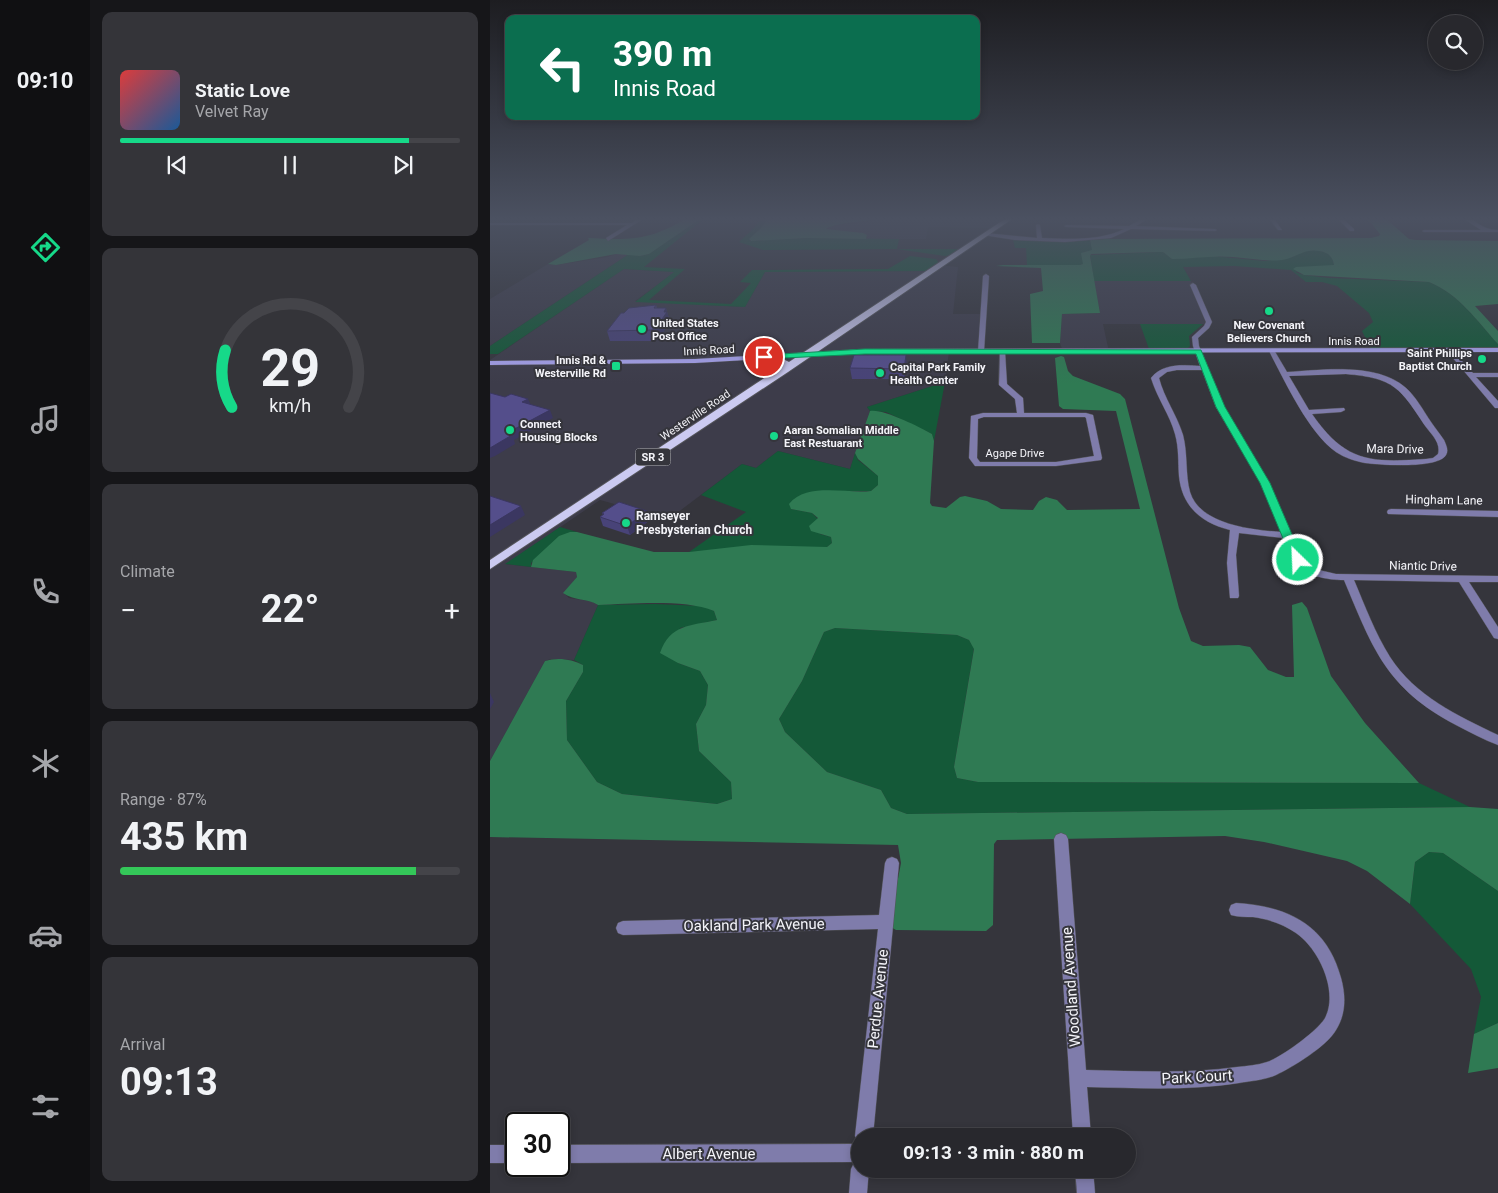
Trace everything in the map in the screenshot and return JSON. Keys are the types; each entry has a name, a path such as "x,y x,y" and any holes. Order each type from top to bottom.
{"main road":[{"name":"Westerville Road","path":"490,565 930,273"},
{"name":"Innis Road","path":"490,363 695,361 809,354 981,351 1272,352 1498,350"},
{"path":"764,357 774,358 785,363 784,370"}],"street":[{"path":"981,351 986,276"},
{"path":"1193,285 1210,322 1195,337 1199,352"},
{"path":"1448,350 1498,406"},
{"path":"1002,351 1003,385 1019,398 1021,415"},
{"name":"Niantic Drive","path":"1199,352 1220,407 1265,483 1286,536 1298,560 1307,569 1321,575 1348,577 1498,579"},
{"path":"1272,352 1296,396 1308,412 1341,410"},
{"path":"1205,368 1162,371 1154,378 1156,385 1172,412 1180,436 1186,494 1193,505 1208,518 1236,530 1286,536"},
{"name":"Mara Drive","path":"1284,374 1365,374 1393,381 1404,390 1442,442 1444,452 1434,460 1415,462 1364,460 1349,456 1337,450 1308,412"},
{"path":"1470,375 1498,375"},
{"name":"Agape Drive","path":"983,415 1021,415 1086,415 1090,417 1098,458 1056,464 982,465 975,462 974,418 983,415"},
{"name":"Hingham Lane","path":"1391,512 1498,514"},
{"path":"1234,596 1230,547 1236,530"},
{"path":"1348,577 1388,662 1414,692 1454,720 1498,740"},
{"path":"1462,578 1498,635"},
{"name":"Woodland Avenue","path":"1061,839 1081,1128"},
{"name":"Perdue Avenue","path":"865,1128 892,862"},
{"name":"Park Court","path":"1078,1078 1222,1078 1270,1069 1315,1040 1330,1026 1338,1007 1333,973 1325,954 1312,936 1290,920 1257,910 1236,910"},
{"name":"Oakland Park Avenue","path":"622,928 886,922"},
{"name":"Albert Avenue","path":"570,1154 851,1153"},
{"path":"490,1154 505,1154"},
{"path":"858,1193 859,1178"},
{"path":"1085,1178 1086,1193"}],"shaded area":[{"path":"534,273 601,273 490,346 490,299"},
{"path":"619,273 674,273 635,301 745,307 765,273 957,273 953,314 980,314 978,352 949,352 945,382 867,407 870,411 850,469 778,451 756,468 742,464 669,519 600,500 506,564 576,572 577,577 564,593 569,598 591,601 598,605 574,660 551,659 545,661 490,761 490,360"},
{"path":"1094,281 1191,281 1209,319 1209,324 1103,324 1109,352 1063,352 1060,343 1062,314 1100,313"}],"green space":[{"path":"601,273 619,273 498,354 490,354 490,346"},
{"path":"673,273 681,273 649,300 731,304 751,283 740,282 749,273 765,273 745,307 635,302"},
{"path":"1041,273 1093,273 1100,313 1062,314 1060,343 1032,343 1030,294 1043,291"},
{"path":"1093,273 1186,273 1191,281 1094,281"},
{"path":"1294,273 1329,278 1429,282 1440,287 1467,309 1498,344 1498,349 1371,349 1362,331 1373,322 1369,313 1337,286 1322,282 1306,282"},
{"path":"1300,273 1498,273 1498,304 1475,306 1498,331 1498,344 1475,317 1458,301 1440,287 1429,282 1304,275"},
{"path":"1140,324 1203,324 1189,336 1190,346 1187,349 1149,349"},
{"path":"1064,357 1068,371 1073,376 1120,394 1125,399 1179,608 1191,641 1203,646 1239,645 1250,647 1268,670 1286,677 1294,677 1292,605 1302,602 1307,608 1331,676 1365,723 1419,783 978,782 957,778 954,767 974,649 969,640 957,635 835,628 824,632 802,681 779,719 785,732 827,772 881,790 891,808 907,814 1470,807 1498,809 1498,891 1443,853 1429,852 1415,862 1410,904 1367,871 1347,861 1264,842 1225,836 997,840 994,844 993,925 986,931 896,930 889,926 901,863 898,845 490,837 490,761 545,661 554,659 574,661 583,665 583,672 566,701 567,740 597,782 622,794 717,804 732,799 731,782 699,751 696,724 706,705 708,685 700,671 678,663 660,653 669,636 675,631 690,625 717,620 714,611 702,607 673,604 598,605 567,596 563,593 577,577 576,572 531,567 533,560 559,536 570,532 577,532 654,552 689,552 751,545 827,547 832,543 831,537 811,531 809,526 818,518 812,513 791,509 789,504 797,497 806,493 827,490 871,491 878,485 878,476 858,459 855,453 870,411 892,415 932,434 934,441 930,503 932,506 946,508 960,497 965,496 987,501 1001,509 1033,510 1039,501 1046,497 1057,500 1067,510 1140,509 1116,411 1063,409 1059,406 1055,358"},
{"path":"945,382 934,441 932,434 886,412 870,411 867,407"},
{"path":"778,451 850,469 855,453 858,460 878,476 878,485 871,491 819,491 791,509 812,513 818,519 820,534 831,537 832,543 827,547 689,552 746,512 701,495 742,464 756,468"},
{"path":"560,527 577,532 570,532 531,563 531,567 505,564"},
{"path":"655,604 703,606 714,611 717,620 680,628 678,663 700,671 708,685 706,705 696,724 699,751 731,782 732,799 717,804 622,794 597,782 567,740 566,701 583,672 583,665 574,660 598,605"},
{"path":"835,628 957,635 969,640 974,648 954,767 957,778 978,782 1419,783 1470,807 907,814 891,808 881,790 827,772 785,732 779,719 802,681 824,632"},
{"path":"1429,852 1443,853 1498,891 1498,1023 1474,1034 1481,997 1471,969 1410,904 1415,862"},
{"path":"1498,1023 1498,1068 1468,1073 1474,1034"}],"building":[{"path":"656,305 654,308 666,308 664,312 667,312 652,330 607,331 621,313 624,313 629,308"},
{"path":"854,355 906,355 904,369 850,368"},
{"name":"Connect Housing Blocks","path":"490,393 505,397 511,394 528,399 522,402 550,410 507,433 512,435 490,448"},
{"path":"490,496 521,506 490,525"},
{"path":"619,502 647,511 627,526 600,517 604,514 602,513"}],"place":[{"name":"New Covenant Believers Church","path":"1269,311"},
{"name":"United States Post Office","path":"642,329"},
{"name":"Saint Phillips Baptist Church","path":"1482,359"},
{"name":"Innis Rd & Westerville Rd","path":"616,366"},
{"name":"Capital Park Family Health Center","path":"880,373"},
{"name":"Connect Housing Blocks","path":"510,430"},
{"name":"Aaran Somalian Middle East Restuarant","path":"774,436"},
{"name":"Ramseyer Presbysterian Church","path":"626,523"}],"route":[{"path":"764,357 865,351 1199,352 1220,407 1265,483 1286,536 1298,560"}]}
